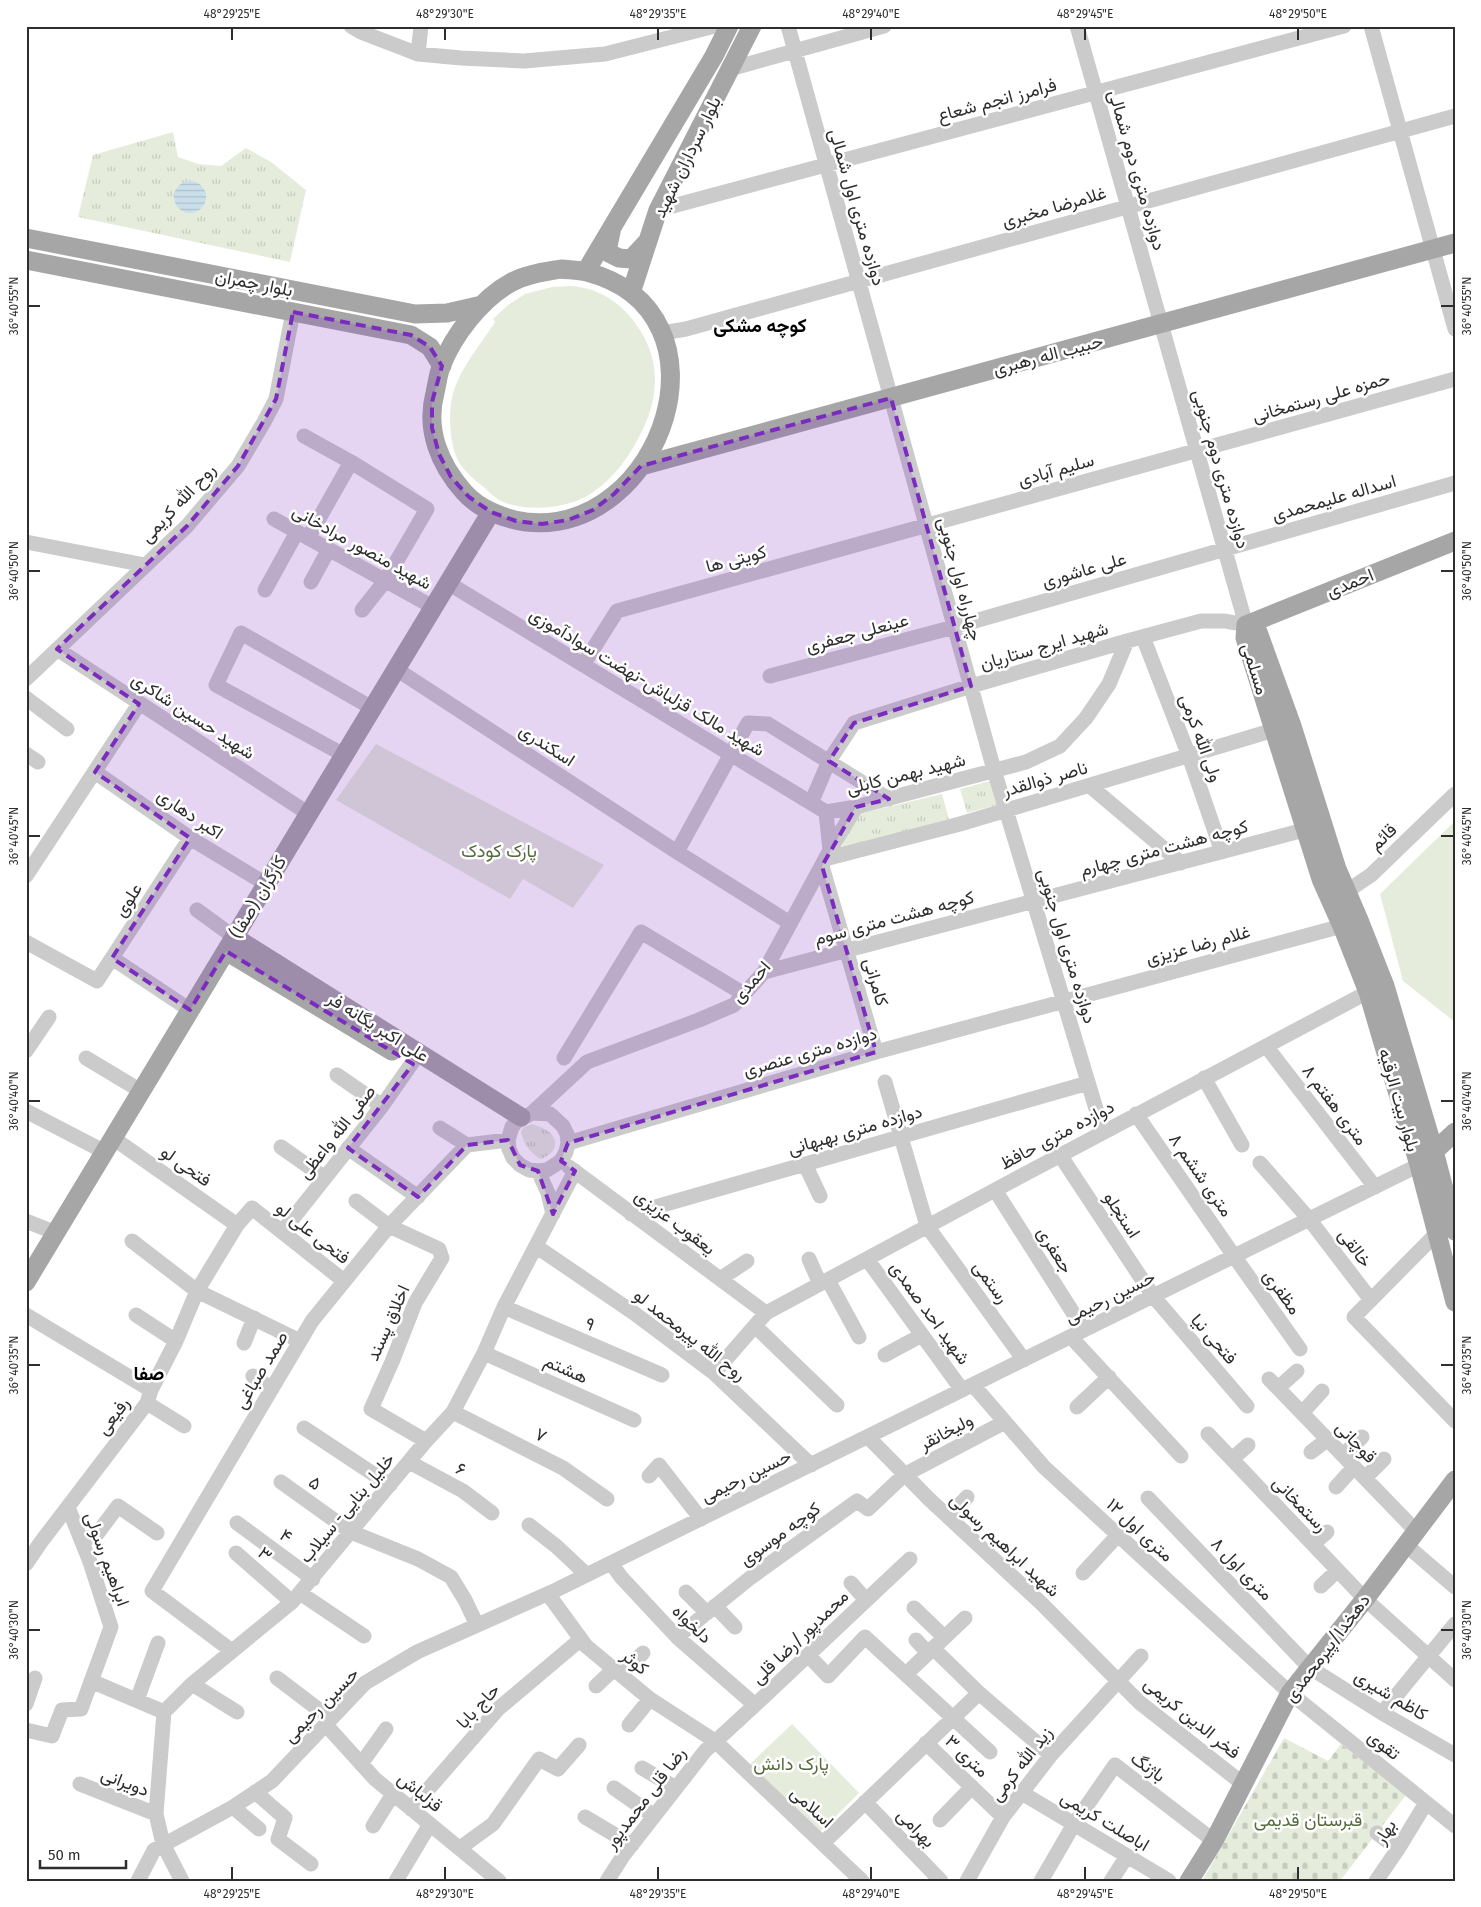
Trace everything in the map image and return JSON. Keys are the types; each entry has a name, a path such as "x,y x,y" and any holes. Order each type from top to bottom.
{"main road":[{"name":"بلوار سرداران شهید","path":"586,272 714,56 729,26"},
{"name":"بلوار سرداران شهید","path":"631,293 658,210 752,26"},
{"path":"613,226 608,246 609,253 619,258 631,259 649,240"},
{"name":"بلوار چمران","path":"26,238 415,314 447,313 482,305"},
{"path":"35,262 47,242"},
{"name":"حبیب اله رهبری","path":"641,466 1455,243"},
{"name":"بلوار چمران","path":"35,262 411,336 430,347 442,366"},
{"path":"560,269 586,272 610,280 631,293 649,311 662,333 670,357 670,396 660,433 641,466 614,494 600,505 593,510 568,520 542,524 516,521 491,512 469,497 451,477 439,454 432,428 432,402 442,366 458,333 482,305 512,282 535,273 560,269"},
{"path":"416,338 430,332 433,324 427,314"},
{"name":"کارگران (صفا)","path":"26,1282 491,512"},
{"name":"احمدی","path":"1246,625 1455,541"},
{"name":"مسلمی","path":"1246,625 1258,632 1292,726 1337,869 1339,896 1321,879 1304,830 1245,638 1246,625"},
{"name":"بلوار بیت الرقیه","path":"1339,896 1342,926 1368,992 1419,1165 1446,1232 1455,1302"},
{"name":"بلوار بیت الرقیه","path":"1339,896 1360,920 1385,986 1452,1205 1446,1232"},
{"name":"علی اکبر یگانه فر","path":"230,944 416,1058 518,1124"},
{"path":"1419,1165 1455,1132"},
{"name":"دهخدا/پیرمحمدی","path":"1190,1881 1214,1841 1290,1693 1365,1599 1455,1480"}],"street":[{"path":"418,54 421,26"},
{"path":"358,28 418,54 524,61 596,55 715,26"},
{"name":"دوازده متری اول شمالی","path":"788,26 891,398"},
{"path":"730,69 884,26"},
{"name":"دوازده متری دوم شمالی","path":"1077,26 1161,324"},
{"name":"فرامرز انجم شعاع","path":"658,210 1344,26"},
{"path":"1372,26 1455,329"},
{"name":"غلامرضا مخبری","path":"662,333 686,329 1455,116"},
{"name":"روح الله کریمی","path":"26,679 187,526 238,466 276,399 293,312"},
{"name":"دوازده متری دوم جنوبی","path":"1161,324 1246,625"},
{"name":"حمزه علی رستمخانی","path":"1197,451 1455,379"},
{"name":"چهارراه اول جنوبی","path":"891,398 994,770"},
{"path":"304,436 351,462 427,509 386,581 362,610"},
{"name":"سلیم آبادی","path":"926,526 1197,451"},
{"path":"265,590 351,462"},
{"name":"اسداله علیمحمدی","path":"1224,550 1455,484"},
{"name":"شهید منصور مرادخانی","path":"274,519 433,607"},
{"name":"کویتی ها","path":"583,665 617,611 926,526"},
{"path":"26,542 145,565"},
{"path":"311,582 328,549"},
{"name":"علی عاشوری","path":"954,627 1224,550"},
{"name":"شهید مالک قزلباش-نهضت سوادآموزی","path":"448,583 826,812"},
{"name":"شهید ایرج ستاریان","path":"811,803 830,761 854,723 971,686 1200,621 1225,621 1246,625"},
{"name":"عینعلی جعفری","path":"770,676 954,627"},
{"path":"344,755 216,685 241,633 372,708"},
{"name":"ولی الله کرمی","path":"1143,637 1189,756 1222,852"},
{"name":"شهید بهمن کابلی","path":"826,812 889,799 1026,762 1060,746 1086,718 1109,684 1127,641"},
{"name":"شهید حسین شاکری","path":"57,649 309,814"},
{"name":"اسکندری","path":"396,669 677,852 790,923"},
{"path":"26,698 67,728"},
{"path":"26,876 32,856 95,772 139,704"},
{"path":"677,852 748,723 768,724 889,799"},
{"name":"ناصر ذوالقدر","path":"826,858 1007,810 1274,730"},
{"name":"دوازده متری اول جنوبی","path":"994,770 1103,1132"},
{"name":"اکبر دهاری","path":"95,772 190,838 266,884"},
{"path":"1090,786 1181,863"},
{"name":"قائم","path":"1339,896 1370,875 1455,794"},
{"name":"احمدی","path":"518,1124 587,1062 734,1005 764,972 856,807"},
{"name":"کامرانی","path":"826,812 826,858 847,950 876,1052"},
{"name":"کوچه هشت متری چهارم","path":"1034,901 1304,830"},
{"name":"علوی","path":"26,942 98,981 190,838"},
{"name":"کوچه هشت متری سوم","path":"764,972 1034,901"},
{"path":"197,910 230,944"},
{"name":"غلام رضا عزیزی","path":"1064,1001 1342,926"},
{"path":"564,1058 641,932 744,994"},
{"path":"112,958 190,1010"},
{"name":"دوازده متری حافظ","path":"714,1373 766,1314 1136,1114 1368,992"},
{"name":"دوازده متری عنصری","path":"568,1142 876,1052 1064,1001"},
{"path":"26,1051 49,1017"},
{"name":"۸ متری هفتم","path":"1266,1046 1374,1187"},
{"path":"86,1058 141,1091"},
{"name":"صفی الله واعظی","path":"282,1232 382,1106 416,1058"},
{"path":"440,1128 467,1145 518,1124 550,1114 587,1062"},
{"path":"337,1075 382,1106"},
{"path":"1204,1078 1242,1145"},
{"path":"885,1082 927,1226"},
{"name":"دوازده متری بهبهانی","path":"631,1214 1088,1083"},
{"name":"فتحی لو","path":"26,1111 109,1145 237,1225"},
{"path":"518,1124 509,1149 513,1158 520,1165 538,1172 554,1167 561,1161 566,1152 568,1142 563,1126 550,1114"},
{"name":"۸ متری ششم","path":"1136,1114 1234,1256"},
{"name":"صمد صباغی","path":"232,1651 152,1591 312,1321 389,1226 467,1145"},
{"path":"281,1148 325,1178"},
{"path":"348,1148 418,1197"},
{"name":"استجلو","path":"1060,1155 1153,1296"},
{"name":"یعقوب عزیزی","path":"561,1161 766,1314"},
{"name":"خالقی","path":"1260,1162 1309,1219 1370,1300"},
{"path":"805,1164 820,1196"},
{"name":"حسین رحیمی","path":"138,1881 154,1850 233,1807 272,1781 365,1684 417,1652 548,1594 1419,1165"},
{"path":"538,1172 548,1193 553,1214"},
{"name":"خلیل بنایی- سیلاب","path":"164,1712 192,1684 296,1598 426,1441 453,1412 484,1353 504,1307 575,1172"},
{"name":"جعفری","path":"995,1190 1078,1333"},
{"path":"356,1201 389,1226"},
{"name":"فتحی علی لو","path":"237,1225 252,1208 344,1281"},
{"path":"26,1220 56,1233"},
{"name":"رفیعی","path":"26,1564 149,1396 176,1341 197,1291 237,1225"},
{"name":"اخلاق پسند","path":"389,1226 439,1249 442,1258 414,1303 392,1362 371,1409 426,1441"},
{"name":"رستمی","path":"927,1226 1024,1360"},
{"path":"1446,1232 1354,1316 1455,1421"},
{"path":"132,1241 197,1291 300,1341"},
{"name":"روح الله پیرمحمد لو","path":"536,1247 634,1313 714,1373 811,1465"},
{"name":"مظفری","path":"1234,1256 1300,1349"},
{"path":"809,1259 859,1337"},
{"name":"شهید احد صمدی","path":"867,1259 922,1335 968,1388"},
{"path":"720,1279 747,1261"},
{"name":"فتحی نیا","path":"1153,1296 1247,1406"},
{"name":"۹","path":"504,1307 662,1375"},
{"path":"26,1315 149,1396 184,1426"},
{"path":"136,1315 176,1341"},
{"path":"244,1343 254,1318"},
{"path":"755,1326 837,1405"},
{"path":"1078,1333 1109,1377 1181,1456"},
{"path":"885,1355 922,1335"},
{"name":"هشتم","path":"484,1353 634,1420"},
{"name":"قوچانی","path":"1297,1371 1274,1384 1343,1455 1411,1538 1455,1587"},
{"path":"254,1376 272,1389"},
{"path":"1076,1408 1109,1377"},
{"name":"۱۲ متری اول","path":"968,1388 1005,1422 1044,1466 1290,1693"},
{"path":"1302,1413 1322,1391"},
{"name":"۷","path":"453,1412 563,1468 607,1499"},
{"name":"ولیخانقر","path":"904,1474 1005,1422"},
{"path":"304,1428 390,1485"},
{"name":"رستمخانی","path":"1208,1434 1365,1599 1455,1680"},
{"name":"شهید ابراهیم رسولی","path":"868,1437 948,1517 1041,1603 1118,1680"},
{"path":"1343,1455 1362,1437"},
{"path":"1311,1452 1328,1440"},
{"path":"1232,1459 1248,1445"},
{"path":"1336,1487 1384,1459"},
{"name":"۶","path":"409,1462 463,1491 492,1513"},
{"path":"649,1476 659,1465 702,1519"},
{"name":"کوچه موسوی","path":"677,1637 750,1578 811,1543 856,1501 868,1509 904,1474"},
{"name":"۵","path":"281,1482 351,1532 418,1559 451,1577 466,1600 477,1625"},
{"path":"948,1517 967,1497"},
{"name":"۸ متری اول","path":"1148,1498 1309,1667"},
{"path":"82,1541 97,1534 118,1506 157,1533"},
{"name":"ابراهیم رسولی","path":"26,1730 52,1736 62,1710 81,1709 111,1627 82,1541 68,1507"},
{"name":"۴","path":"237,1523 313,1579"},
{"path":"529,1525 556,1546 587,1575"},
{"path":"1313,1544 1327,1532"},
{"path":"1083,1572 1118,1535"},
{"name":"۳","path":"236,1554 296,1598 364,1636"},
{"name":"محمدپور/رضا قلی","path":"715,1741 756,1705 910,1559"},
{"name":"دلخواه","path":"611,1563 620,1578 677,1637 756,1705"},
{"path":"1321,1586 1337,1571"},
{"path":"851,1583 866,1600"},
{"path":"686,1592 735,1627"},
{"name":"کوثر","path":"548,1594 586,1646 650,1699 715,1741"},
{"path":"914,1608 944,1637"},
{"path":"906,1674 965,1618"},
{"path":"1382,1713 1455,1624"},
{"path":"808,1655 828,1676 865,1637 990,1752"},
{"name":"حاج بابا","path":"411,1809 498,1709 581,1639"},
{"path":"916,1640 931,1650 1051,1755"},
{"path":"137,1700 158,1643"},
{"path":"596,1686 643,1653"},
{"name":"زید الله کرمی","path":"967,1881 1003,1817 1051,1755 1141,1656"},
{"name":"کاظم شیری","path":"1309,1667 1382,1713 1455,1755"},
{"path":"26,1704 35,1678"},
{"name":"قزلباش","path":"277,1678 328,1722 375,1779 499,1881"},
{"name":"فخر الدین کریمی","path":"1118,1680 1139,1702 1243,1784"},
{"path":"91,1681 164,1712 156,1814 164,1844 182,1881"},
{"path":"192,1684 237,1712"},
{"path":"823,1843 979,1693"},
{"name":"تقوی","path":"1290,1693 1455,1826"},
{"path":"629,1725 650,1699"},
{"path":"361,1764 386,1729"},
{"name":"رضا قلی محمدپور","path":"607,1881 654,1816 715,1741"},
{"name":"اسلامی","path":"715,1741 862,1881"},
{"name":"۳ متری","path":"926,1743 1003,1817"},
{"path":"460,1848 493,1824 540,1759 558,1769 579,1745"},
{"name":"باژنگ","path":"1074,1824 1115,1765 1214,1841"},
{"path":"642,1768 676,1788"},
{"name":"دویرانی","path":"80,1784 156,1814"},
{"path":"940,1820 972,1787"},
{"path":"614,1788 654,1816"},
{"path":"254,1792 285,1818 278,1839 312,1864"},
{"name":"اباصلت کریمی","path":"1022,1793 1169,1881"},
{"path":"373,1826 393,1794"},
{"name":"بهرامی","path":"865,1802 941,1881"},
{"name":"بهار","path":"1376,1881 1426,1803"},
{"path":"233,1807 259,1829"},
{"path":"585,1817 632,1845"},
{"path":"396,1881 430,1824"},
{"path":"1041,1881 1074,1824"},
{"path":"1377,1833 1398,1849"},
{"path":"1110,1881 1128,1856"}],"highlighted area":[{"path":"293,312 411,335 430,347 442,366 432,402 432,428 439,454 451,477 469,497 491,512 516,521 542,524 568,520 593,510 614,494 641,466 891,398 971,686 854,723 829,761 889,799 856,807 822,866 876,1052 568,1143 561,1161 575,1171 553,1214 538,1171 520,1165 508,1140 467,1145 418,1197 348,1148 413,1064 226,951 190,1010 112,958 190,838 95,772 139,704 57,649 187,526 238,466 276,399"}],"green space":[{"path":"173,132 178,157 198,164 221,166 246,148 271,162 306,190 290,262 78,217 93,155"},
{"path":"572,286 590,289 609,298 626,312 640,329 650,350 655,373 654,395 648,418 632,450 618,470 601,487 581,499 562,505 542,508 522,507 498,499 460,464 452,441 451,405 459,378 470,358 495,322 493,319 508,305 525,294 552,287"},
{"name":"پارک کودک","path":"376,744 604,865 573,908 523,879 510,899 336,800"},
{"path":"990,781 997,805 967,813 960,789"},
{"path":"942,794 949,819 841,849 854,815"},
{"path":"1455,821 1455,1022 1403,981 1380,894"},
{"path":"532,1124 548,1131 555,1139 552,1151 540,1159 528,1147 521,1132 524,1127"},
{"name":"پارک دانش","path":"792,1724 859,1793 820,1832 750,1764"},
{"name":"قبرستان قدیمى","path":"1284,1738 1328,1761 1341,1744 1406,1795 1340,1881 1202,1881"}],"water":[{"path":"190,181 196,182 201,186 205,191 205,203 201,208 196,212 190,213 184,212 179,208 175,203 174,197 175,191 179,186 184,182"}],"district":[{"name":"کوچه مشکی","path":"760,325"},
{"name":"صفا","path":"149,1373"}]}
